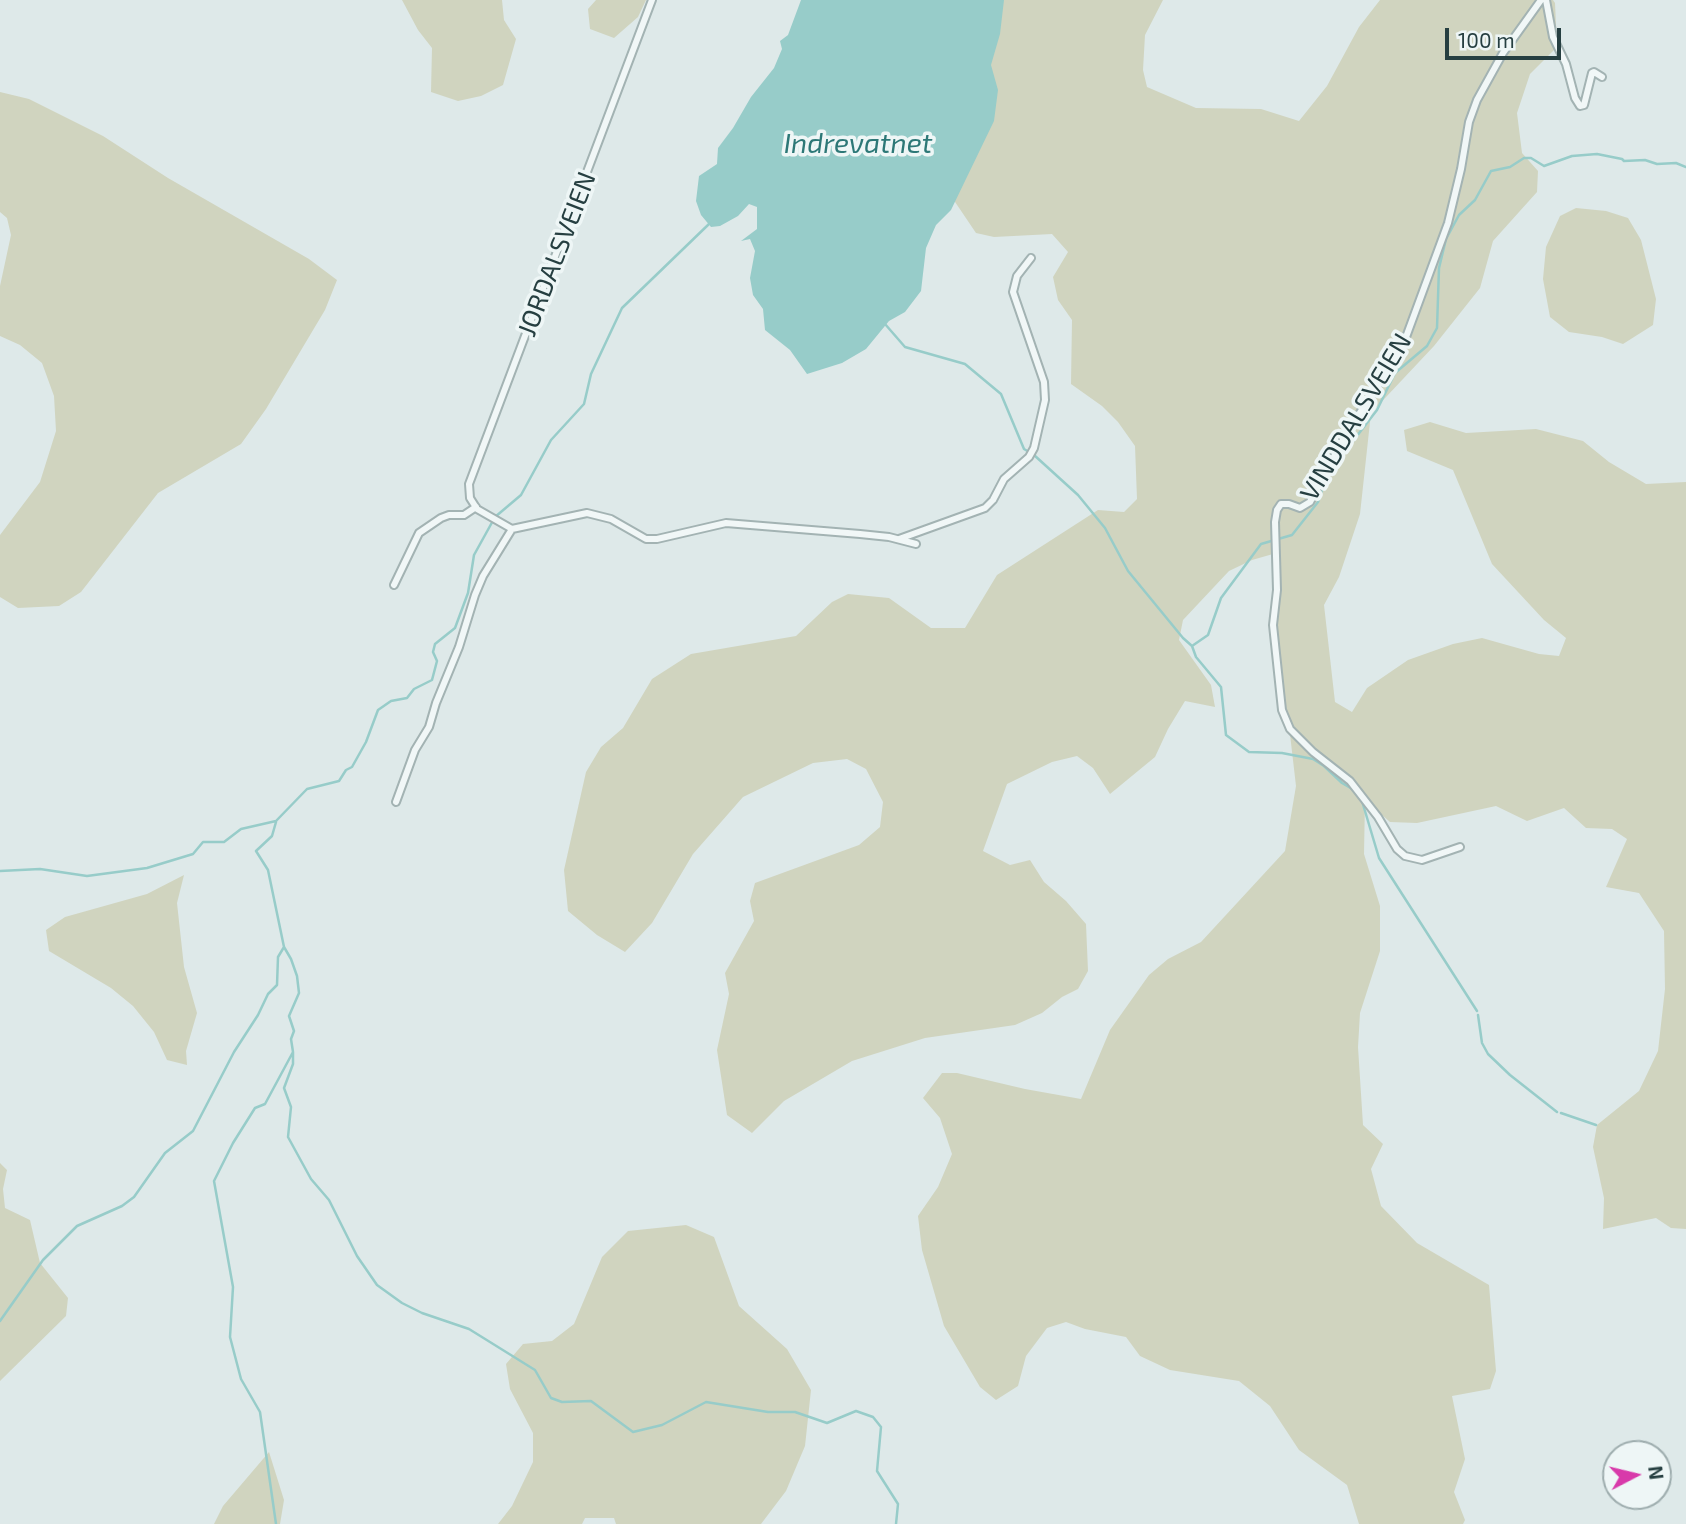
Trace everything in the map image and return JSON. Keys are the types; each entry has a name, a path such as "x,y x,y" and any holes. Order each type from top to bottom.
{"street":[{"name":"JORDALSVEIEN","path":"476,507 468,491 469,484 652,0"},
{"path":"1544,0 1553,37 1566,64 1575,98 1580,106 1584,105 1592,73 1602,77"},
{"name":"VINDDALSVEIEN","path":"1460,847 1422,860 1405,856 1397,849 1378,817 1350,781 1313,752 1290,729 1282,710 1273,625 1277,590 1275,522 1279,506 1283,503 1300,508 1310,502 1345,436 1402,348 1448,223 1469,122 1477,100 1503,53 1544,0"},
{"path":"897,540 985,508 1004,479 1029,457 1034,448 1045,400 1044,382 1013,292 1017,276 1031,258"},
{"path":"394,585 419,533 441,518 449,515 464,516 476,507 512,529 587,513 611,519 646,539 657,539 726,523 860,534 916,544"},
{"path":"396,802 415,750 429,727 483,576 512,529"}],"green space":[{"path":"402,0 502,0 504,20 516,39 503,85 481,96 458,101 431,92 432,48 418,30"},
{"path":"596,0 646,0 638,17 614,38 590,29 588,9"},
{"path":"1002,0 1163,0 1145,35 1143,70 1147,87 1196,108 1261,109 1299,121 1327,86 1359,27 1380,0 1553,0 1555,3 1557,47 1530,74 1517,113 1522,153 1538,171 1537,192 1493,241 1480,288 1434,346 1371,413 1360,514 1339,577 1324,605 1335,702 1352,712 1367,688 1408,660 1453,644 1482,638 1539,654 1559,656 1566,638 1544,620 1492,564 1453,470 1407,451 1404,430 1430,422 1466,433 1536,429 1583,441 1609,462 1646,484 1686,482 1686,1229 1671,1228 1656,1218 1603,1229 1604,1198 1593,1147 1597,1125 1639,1091 1658,1051 1665,989 1664,931 1639,893 1606,887 1627,839 1612,829 1586,828 1564,808 1527,821 1496,806 1417,823 1390,822 1365,800 1364,854 1380,906 1380,951 1360,1013 1358,1047 1363,1125 1383,1144 1371,1169 1381,1206 1417,1243 1489,1285 1496,1371 1490,1389 1452,1396 1465,1459 1454,1492 1465,1520 1463,1524 1359,1524 1347,1485 1299,1450 1270,1406 1239,1381 1170,1370 1140,1356 1126,1337 1085,1329 1066,1322 1047,1328 1026,1356 1018,1386 996,1400 980,1387 944,1326 922,1250 918,1216 938,1187 952,1154 940,1118 923,1098 942,1073 957,1073 1081,1099 1110,1030 1149,975 1168,959 1201,942 1285,851 1296,786 1288,717 1279,695 1272,655 1272,615 1280,552 1252,560 1229,571 1183,620 1179,640 1211,685 1215,707 1185,701 1155,757 1110,794 1093,768 1077,756 1052,762 1007,784 983,851 1010,865 1030,860 1044,882 1066,901 1086,924 1088,971 1078,989 1062,997 1042,1013 1015,1025 925,1038 852,1061 784,1101 752,1133 727,1115 717,1050 729,994 725,973 754,921 750,901 755,883 859,845 880,827 883,802 866,769 847,759 813,763 743,797 693,854 652,923 625,952 597,935 568,911 564,870 586,772 601,747 623,728 652,679 691,654 796,636 832,602 848,594 889,598 931,628 965,628 997,575 1098,510 1124,512 1137,499 1135,446 1118,422 1102,406 1071,384 1072,320 1058,300 1053,277 1068,252 1052,234 994,237 976,233 949,193 992,6"},
{"path":"0,92 29,99 103,136 168,178 309,259 337,280 325,310 266,409 241,444 158,493 81,592 59,606 18,608 0,597 0,535 40,482 56,431 54,396 42,363 20,345 0,336 0,286 11,235 7,218 0,212"},
{"path":"1576,208 1606,211 1628,218 1641,240 1656,299 1653,325 1623,344 1602,337 1569,332 1550,317 1543,279 1546,247 1560,216"},
{"path":"184,875 177,903 184,967 197,1013 186,1051 187,1065 167,1060 154,1032 133,1006 111,988 49,951 46,930 65,917 147,894"},
{"path":"0,1163 7,1170 3,1189 5,1208 30,1220 40,1263 68,1298 66,1316 0,1381"},
{"path":"686,1225 714,1237 739,1306 787,1349 811,1390 805,1446 786,1491 761,1524 616,1524 614,1518 585,1518 582,1524 498,1524 512,1506 533,1462 533,1433 510,1389 506,1364 523,1344 552,1341 574,1324 602,1257 628,1231"},
{"path":"269,1452 284,1500 280,1524 214,1524 223,1506"}],"water":[{"name":"Indrevatnet","path":"801,0 1004,0 1000,34 991,65 998,90 994,121 951,210 936,225 926,248 921,291 905,312 889,321 866,349 842,363 807,374 790,350 765,330 763,309 753,295 750,278 755,251 750,239 741,241 757,229 757,207 749,204 738,216 720,226 711,227 701,215 696,201 699,176 717,164 718,148 751,97 774,68 782,49 780,41 788,35"}],"waterway":[{"path":"1329,472 1377,410 1395,373 1427,346 1437,328 1439,268 1446,239 1459,215 1475,200 1491,171 1510,167 1524,158 1531,158 1544,166 1572,156 1597,154 1624,161 1645,160 1657,164 1676,163 1686,167"},
{"path":"0,871 40,869 87,876 147,868 193,854 203,842 224,842 241,829 276,821 307,789 339,781 346,770 352,767 366,742 378,710 391,701 407,698 414,689 432,680 437,661 433,652 435,644 455,628 468,593 474,555 495,517 521,495 551,440 584,404 591,374 622,308 709,224"},
{"path":"885,324 905,347 965,364 1001,394 1024,449 1078,495 1105,528 1128,571 1192,646 1208,635 1221,598 1261,544 1292,535 1318,502 1326,478"},
{"path":"1192,646 1196,657 1221,687 1226,735 1249,752 1282,753 1313,759 1354,790"},
{"path":"1362,801 1379,858 1477,1011"},
{"path":"276,822 272,836 256,851 268,870 284,947 297,976 299,993 289,1016 294,1031 291,1039 293,1052 265,1104 255,1108 233,1143 214,1181 233,1287 230,1337 241,1379 260,1412 276,1524"},
{"path":"0,1321 43,1260 77,1226 122,1206 134,1197 165,1153 193,1131 234,1052 268,994 277,985 278,957 284,947"},
{"path":"1478,1015 1482,1043 1488,1054 1557,1112"},
{"path":"293,1052 293,1064 284,1088 291,1107 288,1137 311,1179 329,1200 357,1256 377,1285 422,1313 469,1329 535,1370 551,1398 562,1402 591,1401 633,1432 662,1425 706,1402 768,1412 795,1412 827,1423 856,1411 873,1417 881,1427 877,1471 898,1504 896,1524"},
{"path":"1561,1113 1596,1125"}]}
